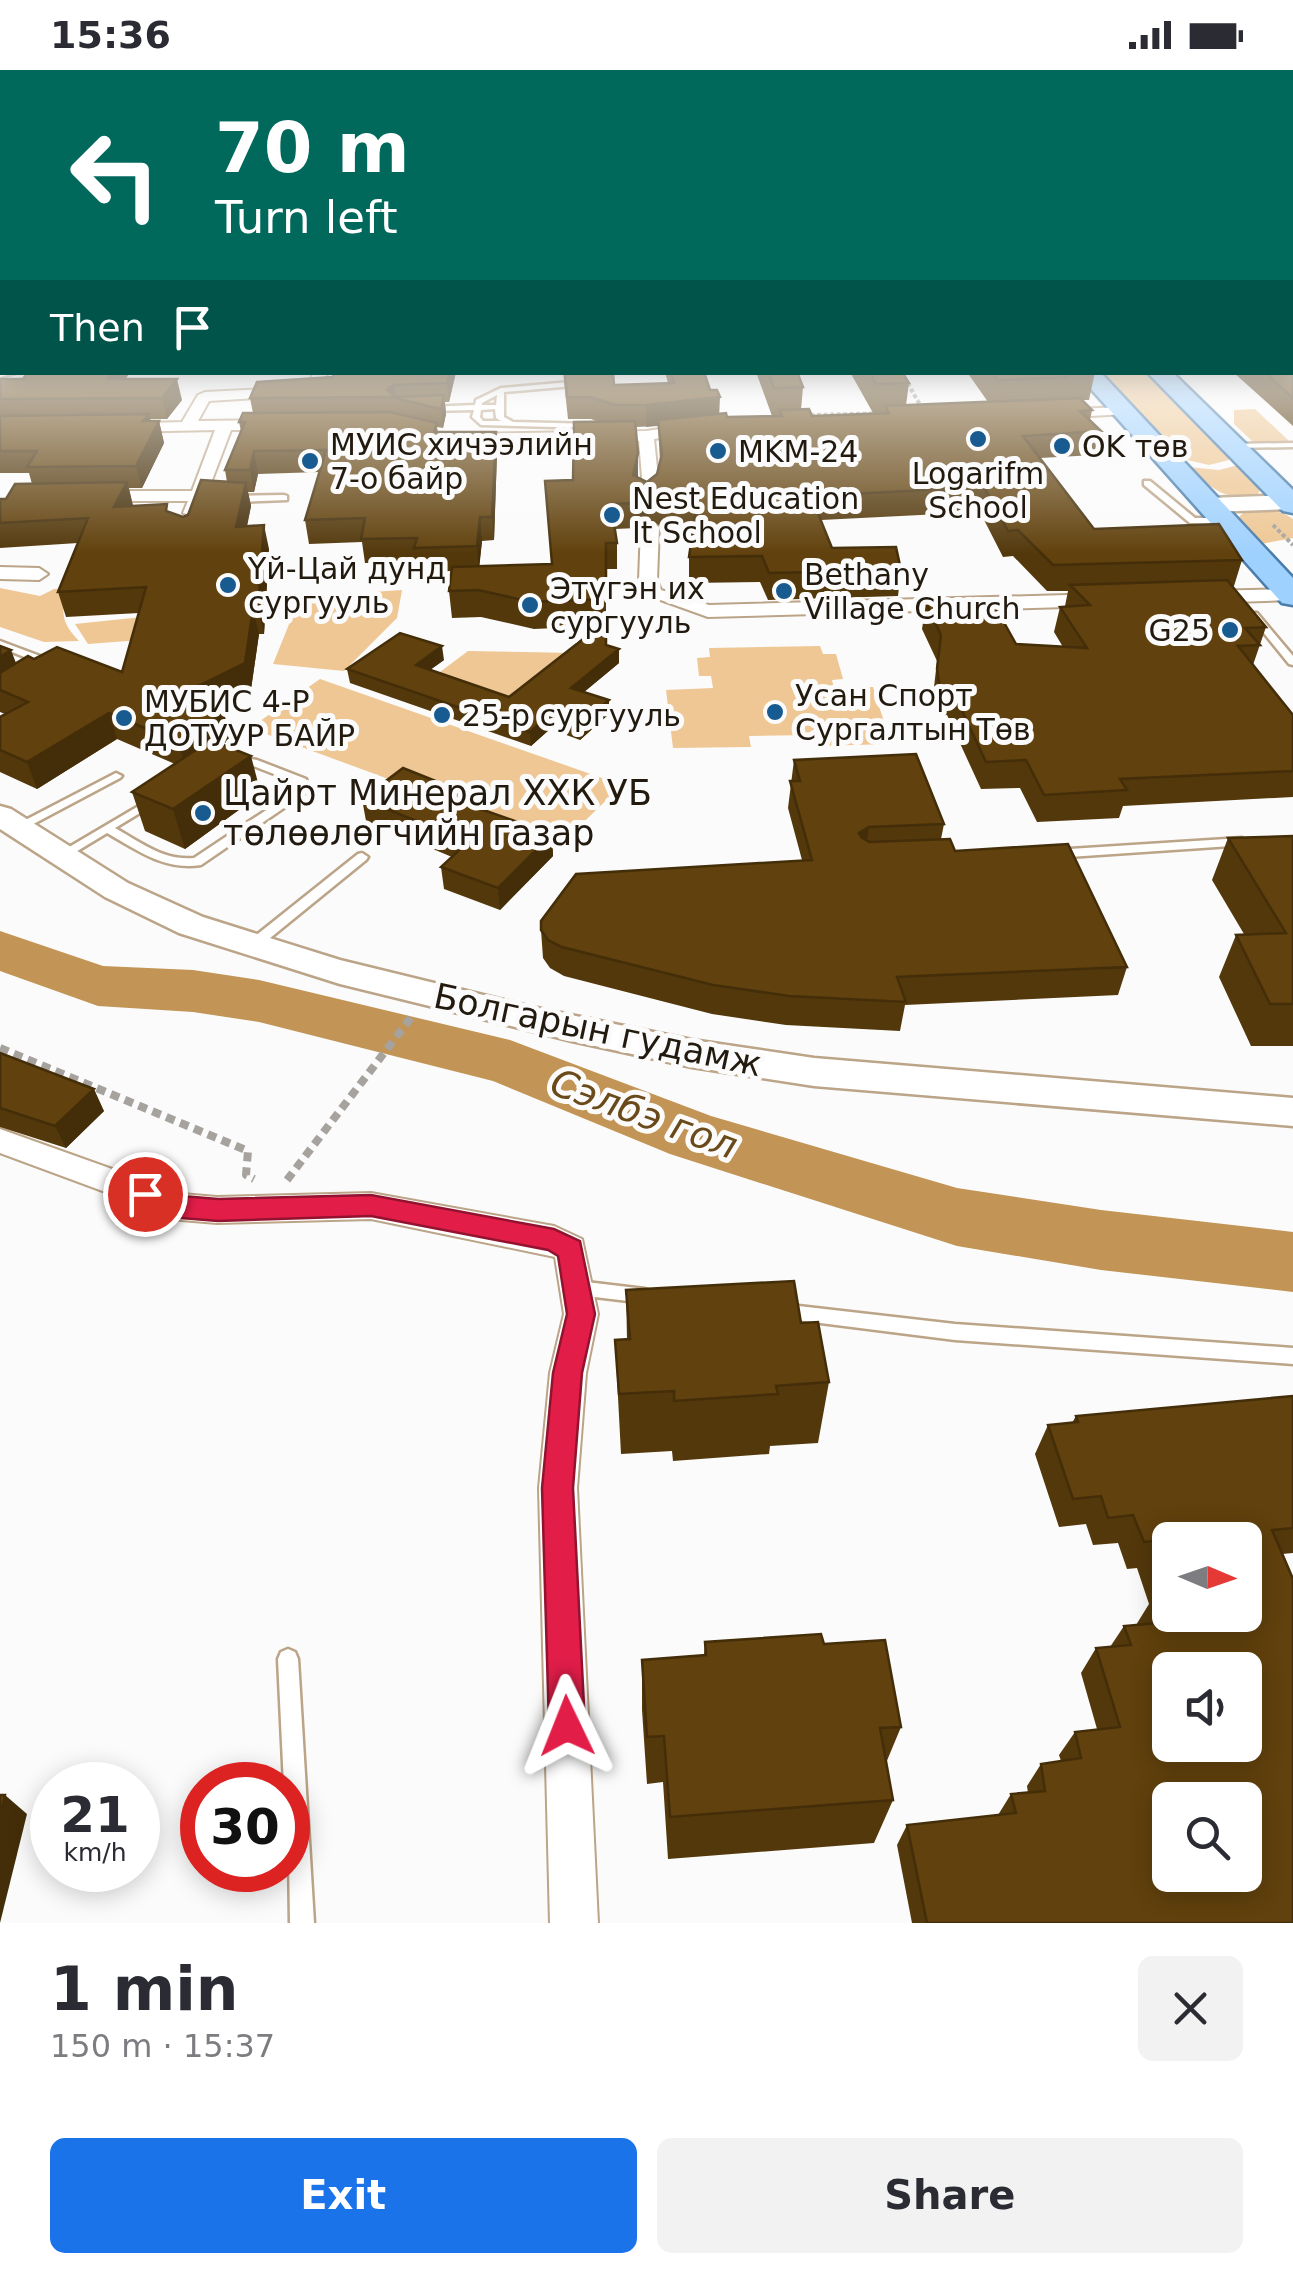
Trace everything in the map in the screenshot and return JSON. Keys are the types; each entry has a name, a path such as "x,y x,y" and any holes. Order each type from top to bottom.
{"main road":[{"path":"1095,380 1216,513 1267,548 1292,595"},
{"path":"1165,380 1225,459 1292,503"},
{"path":"1166,457 1225,459"},
{"path":"1216,513 1292,503"}],"street":[{"path":"188,425 203,398 219,393 312,391 317,380"},
{"path":"1029,415 1122,411"},
{"path":"113,427 297,424"},
{"path":"184,533 205,496 225,425"},
{"path":"437,437 646,436 714,428"},
{"path":"645,498 650,478 646,436"},
{"path":"83,496 205,496"},
{"path":"650,527 648,580 653,594 708,611 1118,600"},
{"path":"0,573 38,574"},
{"path":"1177,598 1292,595"},
{"name":"Болгарын гудамж","path":"9,821 108,885 190,925 383,984 624,1042 739,1063 1293,1112"},
{"path":"0,1141 181,1207 218,1210 371,1206 554,1240 570,1249 581,1314 568,1373 558,1488 574,1923"}],"lane":[{"path":"584,383 501,390 486,397 476,417 481,424 590,426 619,436"},
{"path":"501,390 500,418 511,424"},
{"path":"414,409 500,406"},
{"path":"1225,459 1293,445"},
{"path":"1146,484 1193,521 1216,513"},
{"path":"225,500 284,498"},
{"path":"1237,595 1293,662"},
{"path":"0,644 44,661 44,674 29,682"},
{"path":"108,828 172,863 185,865 197,862 304,790 302,781 253,762 221,763"},
{"path":"9,821 116,776"},
{"path":"60,856 174,789"},
{"path":"1044,854 1256,841"},
{"path":"254,944 362,857"},
{"path":"578,1288 658,1297"},
{"path":"757,1309 955,1332 1293,1356"},
{"path":"288,1660 302,1923"}],"path":[{"path":"906,380 924,412"},
{"path":"301,1162 418,1008"},
{"path":"0,1048 248,1151 246,1174 262,1183"}],"shaded area":[{"path":"1107,380 1154,380 1228,454 1229,460 1209,465 1183,459"},
{"path":"1255,409 1289,441 1253,442 1234,424 1234,410"},
{"path":"1238,465 1261,487 1258,494 1237,497 1220,492 1189,467 1219,470"},
{"path":"1247,509 1277,511 1293,519 1293,538 1261,544 1238,518"},
{"path":"0,588 40,596 67,588 64,617 79,641 44,642 0,627"},
{"path":"402,590 397,618 344,671 273,664 300,597"},
{"path":"199,611 194,636 88,644 75,624"},
{"name":"Усан Спорт Сургалтын Төв","path":"820,646 823,654 836,654 843,679 832,680 834,688 873,687 891,744 815,746 812,735 749,736 751,747 673,748 666,690 713,688 711,676 699,676 697,658 710,657 709,648"},
{"path":"468,651 576,653 510,705 432,678"},
{"path":"320,679 622,785 562,843 250,728"}],"building":[{"path":"0,380 176,380 162,398 0,399"},
{"path":"447,380 394,385 387,390 395,397 444,395 441,409 390,397 250,398 257,382"},
{"path":"566,380 614,380 614,385 707,380 710,390 717,390 720,397 615,405 591,397 567,397"},
{"path":"771,380 800,380 803,387 774,388"},
{"path":"874,380 909,383 876,384"},
{"path":"1273,380 1293,380 1293,398"},
{"path":"1080,398 1092,410 1080,411 1101,431 1023,436 1094,529 1219,524 1242,560 1053,565 1018,530 1008,531 984,487 811,496 832,548 896,547 901,570 769,573 762,556 689,557 697,502 663,502 648,494 637,503 611,504 617,543 606,543 606,599 532,602 478,590 449,591 452,567 552,564 545,481 573,480 574,422 635,421 638,453 633,475 647,482 657,474 662,454 658,420 726,413 727,417 782,416 780,410 809,409 812,416 889,413 885,406"},
{"path":"390,412 437,423 434,432 496,432 492,517 480,517 477,546 414,548 417,538 361,539 365,518 305,520 326,450 254,451 250,470 225,470 245,422 239,422 243,413"},
{"path":"149,414 143,421 159,421 136,466 27,467 37,451 0,451 0,416"},
{"path":"201,480 246,483 236,527 264,525 258,608 253,609 245,663 180,695 224,713 178,742 109,713 27,762 0,750 0,717 28,702 0,690 0,673 28,656 34,659 57,647 122,672 146,587 58,592 88,518 0,523 0,499 6,499 15,484 127,482 114,507 167,504 166,511 183,517 188,515"},
{"path":"1227,580 1266,627 1245,628 1260,645 1238,646 1293,715 1293,771 1120,779 1127,790 1044,795 1026,760 986,762 952,689 940,689 937,669 941,635 926,603 992,601 1016,644 1087,648 1060,607 1090,605 1070,585"},
{"path":"606,621 606,645 619,649 571,688 609,700 579,725 549,715 530,732 347,669 400,633 442,646 416,665 509,697"},
{"path":"211,740 251,756 173,809 132,792"},
{"path":"916,754 944,824 869,827 859,833 861,837 869,842 950,839 955,851 1068,844 1127,967 897,977 906,1002 789,996 713,985 562,947 548,940 541,930 541,921 576,874 812,860 790,781 800,781 794,760"},
{"path":"403,768 481,799 472,806 552,834 498,888 441,867 468,842 362,799"},
{"path":"1293,836 1293,1004 1270,1004 1236,935 1286,933 1228,838"},
{"path":"0,1053 94,1089 55,1126 0,1108"},
{"path":"794,1281 801,1323 818,1322 829,1382 776,1386 778,1394 674,1401 674,1391 619,1394 615,1340 630,1339 626,1290"},
{"path":"1293,1396 1293,1528 1272,1530 1293,1579 1293,1923 927,1923 907,1825 1016,1813 1011,1794 1045,1791 1041,1764 1081,1758 1075,1732 1120,1727 1096,1648 1131,1645 1124,1626 1152,1624 1152,1632 1262,1632 1262,1522 1152,1522 1152,1541 1144,1542 1133,1515 1108,1518 1101,1496 1073,1499 1048,1425 1078,1422 1076,1416"},
{"path":"821,1634 824,1644 885,1640 901,1727 880,1728 893,1800 670,1817 664,1736 647,1737 642,1660 706,1655 705,1642"}],"waterway":[{"name":"Сэлбэ гол","path":"0,950 98,986 193,991 259,1001 510,1063 694,1136 957,1217 1101,1240 1293,1262"}],"place":[{"name":"Logarifm School","path":"978,439"},
{"name":"OK төв","path":"1062,446"},
{"name":"MKM-24","path":"718,451"},
{"name":"МУИС хичээлийн 7-о байр","path":"310,461"},
{"name":"Nest Education It School","path":"612,515"},
{"name":"Үй-Цай дунд сургууль","path":"228,585"},
{"name":"Bethany Village Church","path":"784,591"},
{"name":"Этүгэн их сургууль","path":"530,605"},
{"name":"G25","path":"1230,630"},
{"name":"Усан Спорт Сургалтын Төв","path":"775,712"},
{"name":"25-р сургууль","path":"442,715"},
{"name":"МУБИС 4-Р ДОТУУР БАЙР","path":"124,718"},
{"name":"Цайрт Минерал ХХК УБ төлөөлөгчийн газар","path":"203,813"}],"route":[{"path":"145,1194 181,1207 218,1210 371,1206 554,1240 570,1249 576,1266 581,1314 568,1373 558,1488 567,1726"}]}
